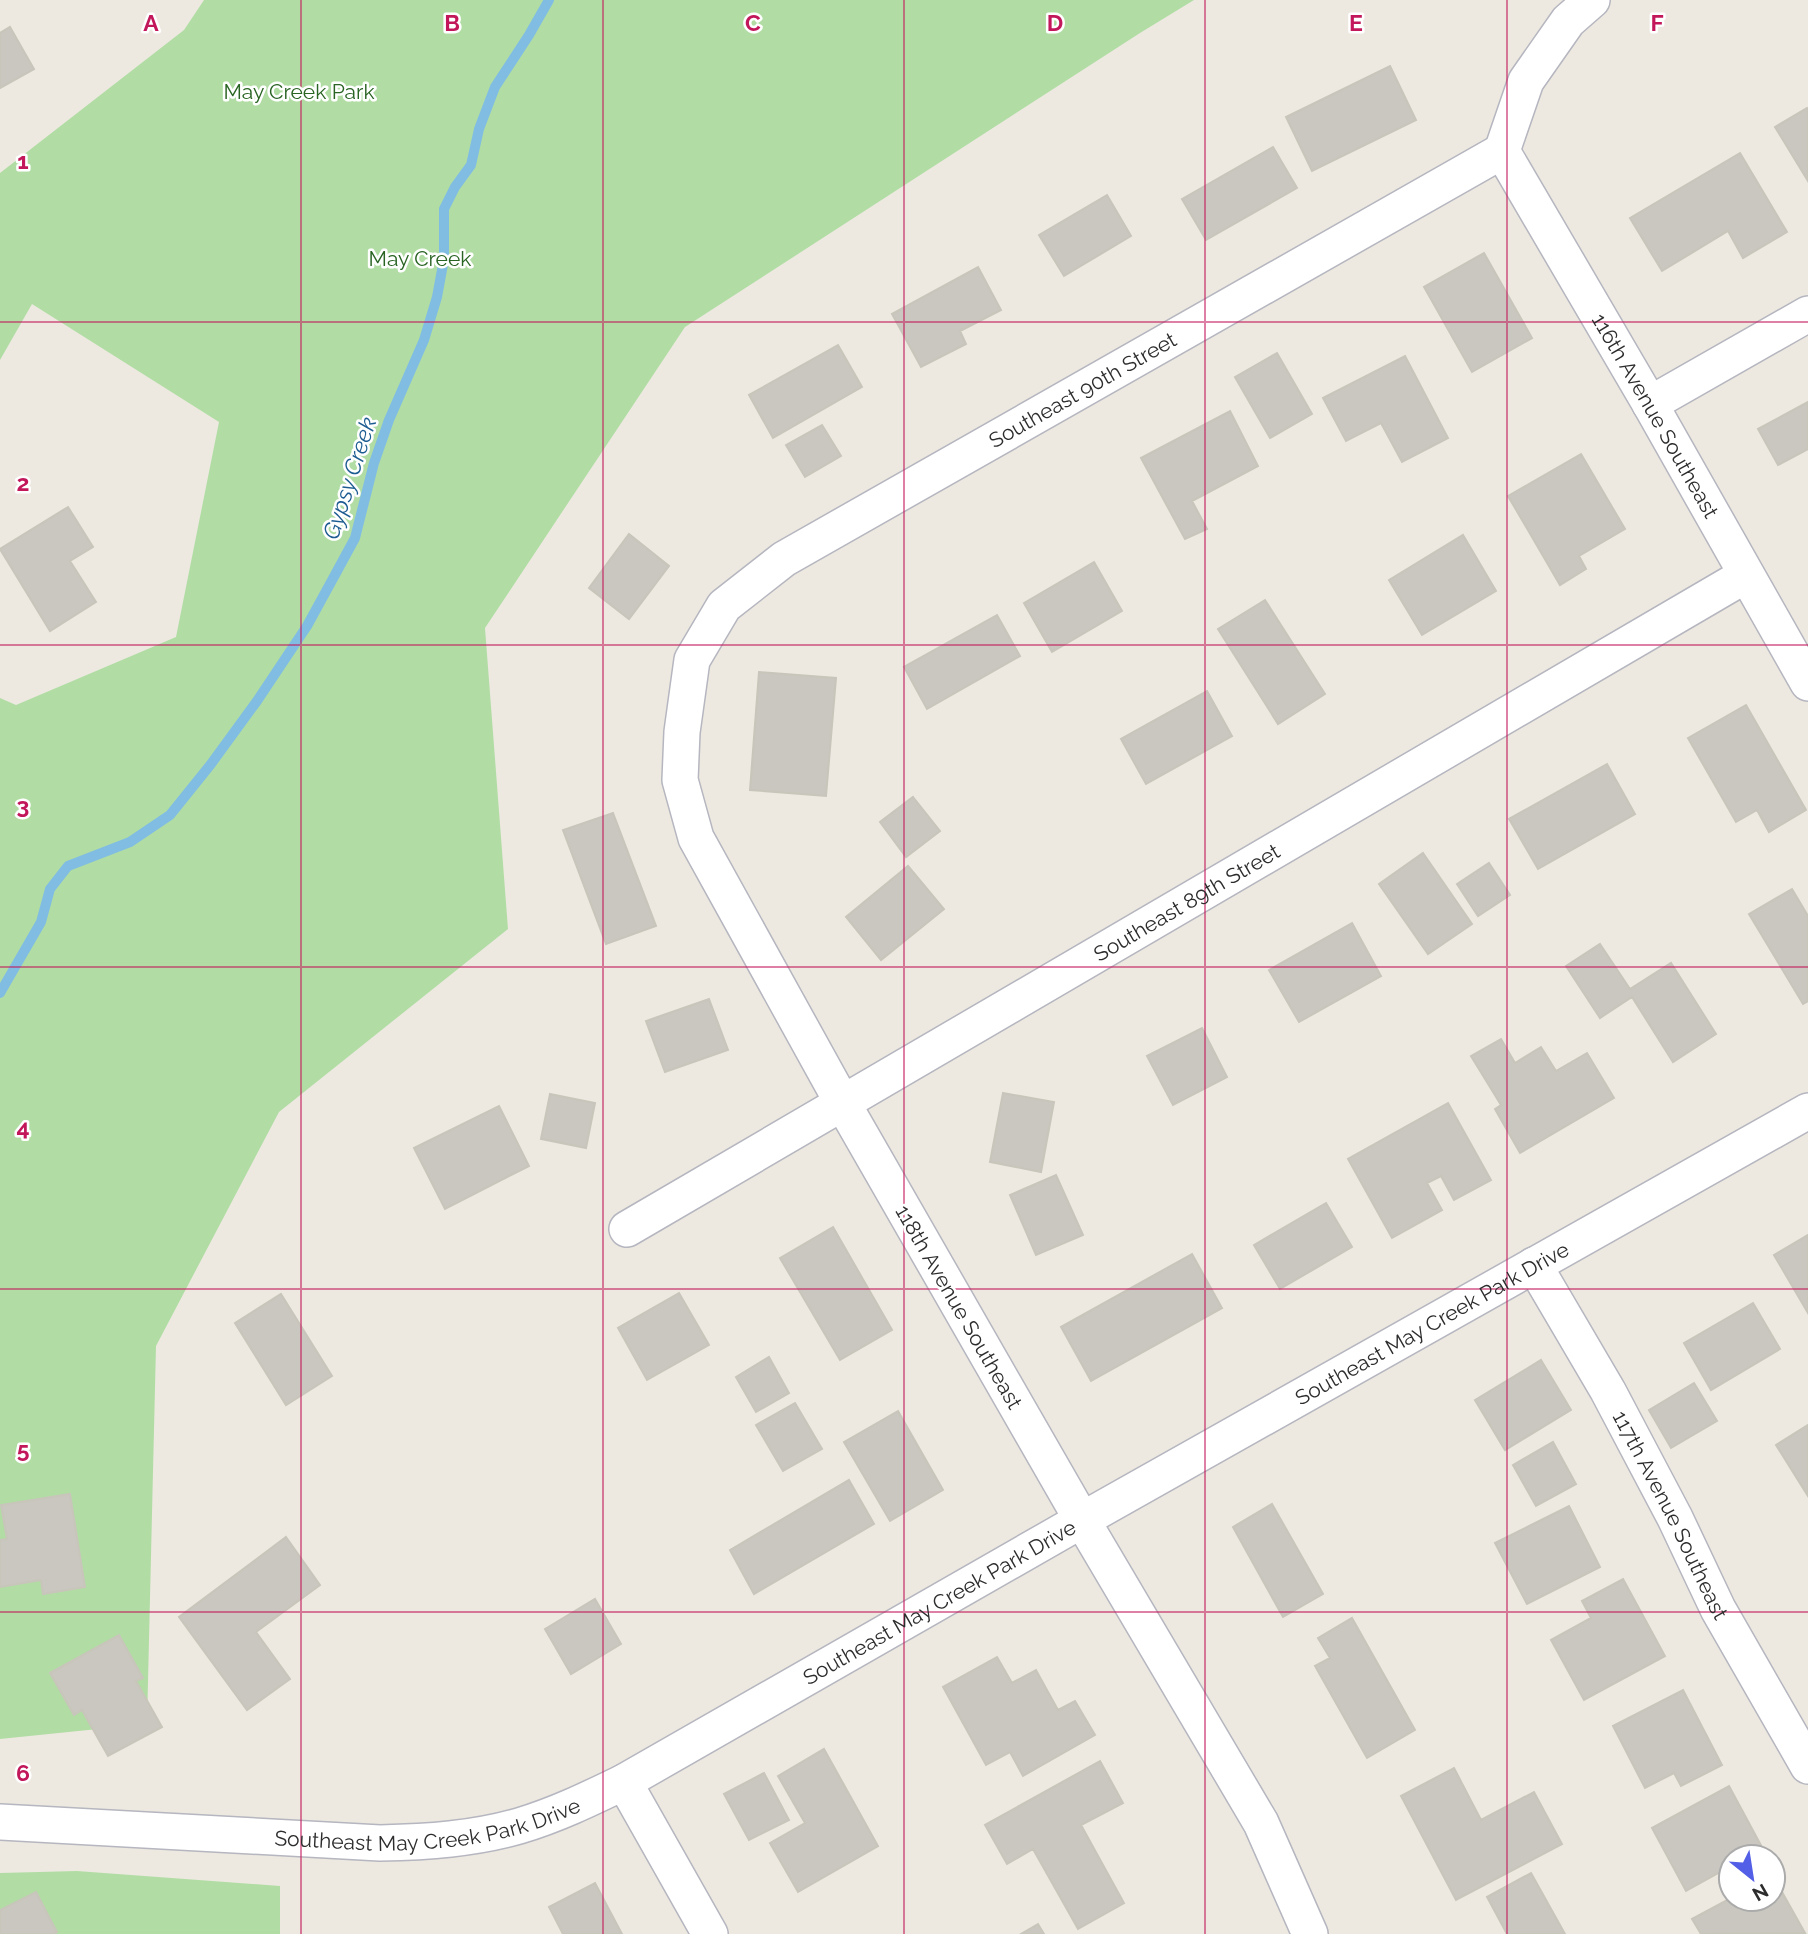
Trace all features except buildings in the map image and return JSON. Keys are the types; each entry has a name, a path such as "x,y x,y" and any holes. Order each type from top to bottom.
{"street":[{"path":"1502,151 1526,81 1568,21 1592,0"},
{"name":"116th Avenue Southeast","path":"1502,151 1650,404 1808,683"},
{"name":"Southeast 90th Street","path":"692,660 724,606 784,559 1502,151"},
{"path":"1650,404 1808,314"},
{"name":"Southeast 89th Street","path":"627,1229 1746,575"},
{"name":"118th Avenue Southeast","path":"692,660 682,732 680,780 696,838 842,1102 1082,1520 1261,1823 1310,1934"},
{"name":"Southeast May Creek Park Drive","path":"0,1822 380,1843 426,1842 476,1835 517,1826 564,1810 624,1782 1082,1520 1808,1111"},
{"name":"117th Avenue Southeast","path":"1534,1265 1608,1391 1675,1518 1718,1609 1808,1766"},
{"path":"624,1782 710,1934"}],"green space":[{"name":"May Creek","path":"204,0 1194,0 685,327 485,628 508,929 279,1112 156,1346 147,1724 0,1739 0,698 16,705 176,637 219,422 32,304 0,360 0,173 184,30"},
{"path":"77,1871 280,1886 280,1934 0,1934 0,1873"}],"waterway":[{"name":"Gypsy Creek","path":"0,993 41,922 50,889 68,866 130,842 170,815 257,701 307,626 355,538 374,463 389,420 424,340 437,297 444,259 444,209 455,187 471,165 479,129 495,87 549,0"}],"park label":[{"name":"May Creek Park","path":"299,91"}]}
